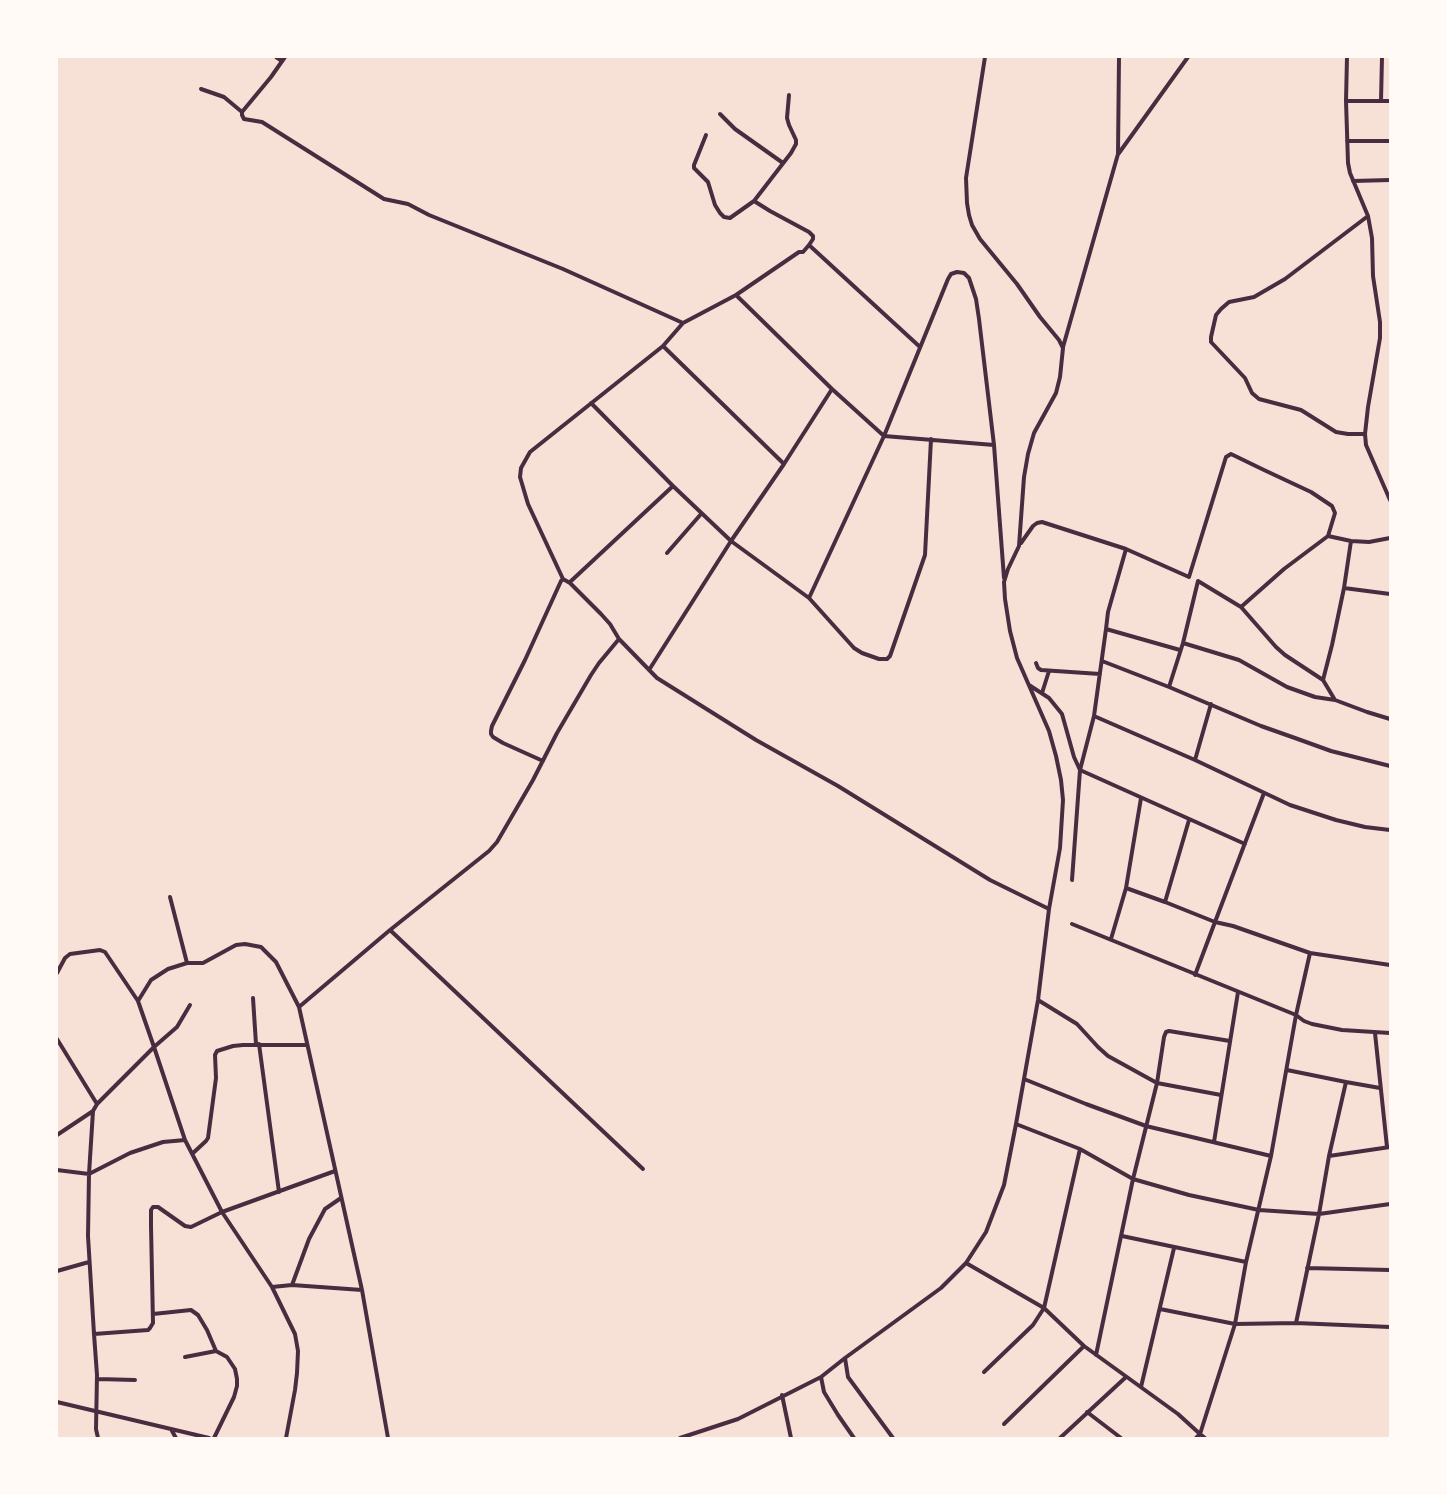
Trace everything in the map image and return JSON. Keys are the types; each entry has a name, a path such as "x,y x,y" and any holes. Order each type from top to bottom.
{"street":[{"path":"242,112 283,59 276,57"},
{"path":"985,57 966,178 969,215 980,239 1059,339 1063,348"},
{"path":"1019,546 1028,454 1034,433 1056,393 1063,348 1118,154 1119,57"},
{"path":"1118,154 1188,57"},
{"path":"1347,57 1348,163 1368,216 1380,322 1380,338 1368,407 1366,445 1390,500"},
{"path":"1381,101 1382,57"},
{"path":"201,89 224,97 242,112 244,119 262,122 384,199 408,204 429,215 563,268 683,323"},
{"path":"706,135 694,168 708,182 720,213 730,218 754,201 796,144 787,118 789,95"},
{"path":"1346,101 1390,101"},
{"path":"720,114 735,129 783,163"},
{"path":"1347,141 1390,141"},
{"path":"1353,181 1390,180"},
{"path":"754,201 809,232 813,239 803,252 799,252 736,295 683,323 663,346 530,452 521,468 520,477 528,504 563,579 570,583 610,624 619,639 657,678 990,880 1049,909"},
{"path":"1365,434 1336,432 1300,410 1259,399 1252,393 1245,378 1211,342 1211,337 1216,315 1221,309 1229,303 1254,297 1285,279 1368,216"},
{"path":"808,245 920,347"},
{"path":"680,1438 738,1419 821,1377 940,1288 966,1263 986,1232 1004,1185 1038,1000 1049,909 1060,848 1063,800 1058,764 1049,731 1017,658 1010,631 1005,599 994,445 976,299 969,278 964,273 951,274 948,279 884,436 809,598"},
{"path":"736,295 832,389 884,436 994,445"},
{"path":"663,346 784,464"},
{"path":"650,670 832,389"},
{"path":"591,403 731,542 809,598 854,648 879,659 887,659 890,656 925,555 931,439"},
{"path":"1189,577 1228,454 1302,487 1332,506 1335,513 1328,536 1284,569 1241,606"},
{"path":"570,583 673,486"},
{"path":"667,553 701,514"},
{"path":"1004,582 1019,546 1037,523 1042,522 1126,549 1198,581 1241,606 1276,647 1323,680 1335,700"},
{"path":"1328,536 1369,542 1390,538"},
{"path":"1323,680 1344,588 1351,541"},
{"path":"1072,880 1080,770 1094,716 1108,612 1126,549"},
{"path":"543,762 503,743 493,737 491,731 563,579"},
{"path":"1169,687 1183,643 1198,581"},
{"path":"1344,588 1390,594"},
{"path":"1106,629 1180,650"},
{"path":"299,1007 497,842 591,675 619,639"},
{"path":"1183,643 1239,660 1287,687 1315,697 1335,700 1390,719"},
{"path":"1102,661 1261,726 1331,751 1390,766"},
{"path":"1036,663 1041,670 1100,674"},
{"path":"1042,693 1049,671"},
{"path":"1027,683 1057,706 1062,714 1080,770 1245,844"},
{"path":"1195,760 1211,704"},
{"path":"1094,716 1290,805 1336,820 1390,830"},
{"path":"1195,975 1264,793"},
{"path":"1112,939 1126,888 1141,798"},
{"path":"1166,902 1189,820"},
{"path":"1126,888 1215,922 1229,924 1310,953 1390,965"},
{"path":"170,897 187,963"},
{"path":"1218,915 1229,924"},
{"path":"1072,924 1296,1015 1312,1024 1342,1030 1390,1033"},
{"path":"390,930 643,1169"},
{"path":"138,1001 151,980 168,969 187,963 206,962 236,945 261,947 276,962 299,1007 362,1290 388,1438"},
{"path":"57,973 69,954 100,950 105,952 138,1001 185,1140 222,1212 272,1287 295,1334 298,1351 295,1390 286,1438"},
{"path":"1198,1436 1235,1324 1246,1262 1271,1156 1296,1015 1310,953"},
{"path":"1214,1142 1238,992"},
{"path":"253,998 279,1192"},
{"path":"1038,1000 1077,1024 1108,1056 1157,1083 1221,1095"},
{"path":"98,1438 96,1410 98,1379 89,1262 89,1174 93,1111 97,1104 154,1047 177,1027 190,1005"},
{"path":"1096,1355 1133,1179 1157,1083 1166,1032 1230,1041"},
{"path":"1329,1156 1389,1147 1380,1088 1376,1033"},
{"path":"57,1039 97,1104"},
{"path":"192,1154 208,1138 217,1051 232,1046 258,1044 307,1045"},
{"path":"1287,1070 1380,1088"},
{"path":"1024,1079 1146,1126 1271,1156"},
{"path":"1296,1323 1346,1082"},
{"path":"57,1135 93,1111"},
{"path":"1016,1124 1080,1149 1133,1179 1189,1195 1258,1209 1319,1214 1390,1204"},
{"path":"57,1170 89,1174 130,1154 163,1143 185,1140"},
{"path":"984,1372 1034,1325 1044,1308 1080,1149"},
{"path":"94,1334 148,1330 153,1323 151,1210 153,1207 158,1207 188,1227 222,1212 335,1171"},
{"path":"292,1285 309,1239 321,1216 325,1209 341,1198"},
{"path":"1122,1236 1246,1262"},
{"path":"1141,1387 1174,1248"},
{"path":"57,1271 89,1262"},
{"path":"966,1263 1044,1308 1084,1346 1178,1414 1198,1436 1205,1438"},
{"path":"1307,1268 1390,1270"},
{"path":"272,1287 292,1285 362,1290"},
{"path":"1160,1309 1235,1324 1296,1323 1390,1327"},
{"path":"153,1314 191,1310 198,1315 216,1351 226,1357 235,1369 237,1386 234,1397 214,1438"},
{"path":"1004,1424 1084,1346"},
{"path":"185,1357 216,1351"},
{"path":"845,1358 848,1377 893,1438"},
{"path":"821,1377 824,1392 854,1438"},
{"path":"1060,1438 1126,1377"},
{"path":"98,1379 135,1380"},
{"path":"782,1395 791,1438"},
{"path":"57,1402 209,1438"},
{"path":"1087,1412 1121,1438"},
{"path":"172,1430 176,1438"}]}
